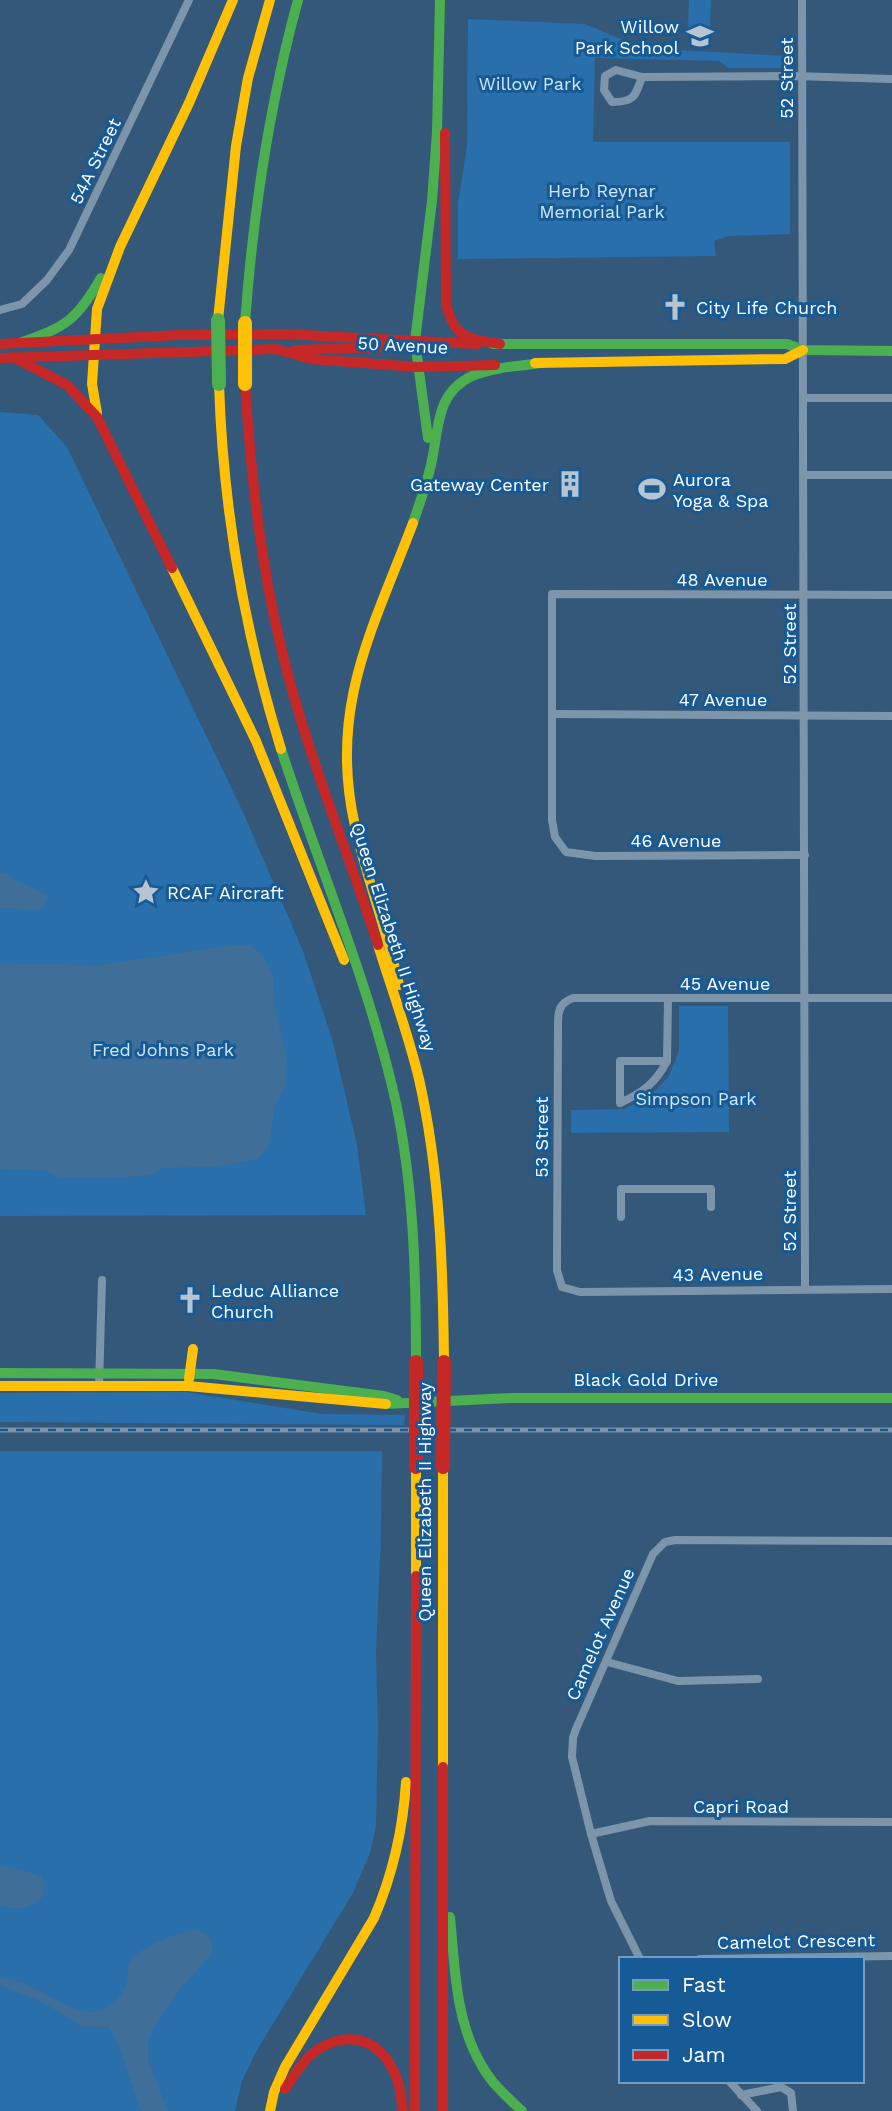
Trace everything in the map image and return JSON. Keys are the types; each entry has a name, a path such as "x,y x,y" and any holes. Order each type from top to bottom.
{"main road":[{"path":"98,416 92,384 97,309 120,247 189,103 233,0"},
{"name":"Queen Elizabeth II Highway","path":"270,0 247,87 228,202 218,320 223,468 239,583 260,676 388,1069 413,1209 416,1362 415,2111"},
{"name":"Queen Elizabeth II Highway","path":"298,0 277,81 262,153 254,211 245,323 245,384 251,473 261,551 275,624 307,738 410,1042 436,1178 441,1231 444,1362 443,2111"},
{"path":"409,531 425,477 428,446 427,418 415,341 433,188 442,0"},
{"path":"442,0 448,317 460,336 500,344"},
{"path":"19,343 59,329 78,316 120,247"},
{"name":"50 Avenue","path":"0,344 179,335 285,334 500,344 787,344 803,350 892,351"},
{"path":"92,355 104,344 179,335"},
{"path":"276,349 377,348 403,346 415,341"},
{"path":"577,344 577,363"},
{"name":"50 Avenue","path":"7,358 276,349 310,359 417,367 785,359 803,350"},
{"path":"7,358 47,372 65,382 98,416 256,741 388,1069"},
{"path":"410,1042 393,948 355,829 348,787 348,718 355,681 430,471 438,416 450,392 473,375 542,363"},
{"path":"189,1380 193,1349"},
{"name":"Black Gold Drive","path":"0,1373 99,1380"},
{"name":"Black Gold Drive","path":"0,1386 99,1380 189,1380 347,1403 375,1404 512,1398 892,1398"},
{"path":"270,2111 274,2092 285,2067 374,1918 391,1880 401,1837 407,1748 415,1687"},
{"path":"442,1858 460,2012 469,2046 485,2073 522,2111"},
{"path":"279,2111 284,2090 304,2060 320,2046 342,2039 371,2043 388,2059 399,2079 403,2111"}],"street":[{"name":"54A Street","path":"0,310 22,304 47,280 69,250 189,0"},
{"name":"52 Street","path":"802,0 805,1289"},
{"path":"642,77 636,94 626,102 612,102 604,90 605,76 616,70 642,77 801,76 892,79"},
{"path":"804,398 892,398"},
{"path":"805,475 892,475"},
{"name":"48 Avenue","path":"553,714 552,594 892,595"},
{"name":"47 Avenue","path":"553,714 892,716"},
{"name":"46 Avenue","path":"553,714 552,820 555,836 566,852 595,856 805,855"},
{"name":"45 Avenue","path":"561,1005 573,998 892,998"},
{"path":"667,1061 620,1061 620,1103 650,1087 667,1061 668,999"},
{"name":"53 Street","path":"556,1270 558,1023 561,1005"},
{"path":"621,1217 621,1189 711,1189 711,1208"},
{"name":"43 Avenue","path":"556,1270 562,1287 580,1292 892,1289"},
{"path":"99,1380 102,1280"},
{"name":"Camelot Avenue","path":"639,1957 611,1901 591,1834 572,1748 576,1729 653,1553 665,1542 676,1539 892,1541"},
{"path":"607,1662 678,1681 758,1679"},
{"name":"Capri Road","path":"591,1834 650,1821 892,1822"},
{"name":"Camelot Crescent","path":"828,1957 892,1956"},
{"path":"731,2083 757,2111"},
{"path":"741,2095 781,2087 791,2094 793,2111"}],"green space":[{"path":"689,0 711,0 710,29 688,29"},
{"name":"Herb Reynar Memorial Park","path":"468,19 585,24 642,48 787,56 788,68 728,68 719,61 595,58 593,142 790,142 790,234 729,236 714,241 716,256 458,259 458,203 467,145"},
{"name":"Fred Johns Park","path":"0,412 38,415 67,447 243,812 303,951 333,1042 357,1145 366,1215 0,1216"},
{"name":"Simpson Park","path":"679,1006 728,1006 729,1132 571,1133 571,1110 624,1109 648,1098 669,1076 679,1051"},
{"path":"187,1392 322,1414 405,1415 404,1425 0,1422 0,1393"},
{"path":"0,1451 382,1451 376,1653 376,1826 370,1853 353,1893 257,2050 242,2081 235,2111 0,2111"}],"shaded area":[{"path":"0,872 49,895 44,907 38,910 0,908"},
{"path":"233,945 251,945 264,958 273,974 275,1006 287,1061 285,1086 276,1103 268,1148 256,1160 215,1167 164,1168 150,1175 118,1178 59,1178 47,1171 0,1169 0,963 100,965"},
{"path":"0,1866 42,1877 45,1884 43,1896 23,1908 0,1905"},
{"path":"194,1930 204,1932 210,1937 212,1954 179,1990 148,2040 148,2060 168,2111 141,2111 117,2041 109,2027 83,2027 42,2002 0,1985 0,1977 26,1984 82,2011 101,2011 120,1995 126,1985 130,1962 137,1954 161,1940"}],"railway":[{"path":"0,1430 892,1430"}],"traffic: fast":[{"path":"245,323 264,160 298,0"},
{"path":"428,438 415,341 432,201 437,132 440,0"},
{"path":"19,343 68,321 85,304 101,278"},
{"path":"218,320 219,384"},
{"path":"493,344 787,344 803,350 892,351"},
{"path":"413,523 428,476 441,412 452,392 460,383 480,373 542,363"},
{"path":"281,749 358,969 396,1103 407,1167 413,1232 416,1362"},
{"path":"0,1373 214,1374 384,1396 397,1400"},
{"path":"386,1404 512,1398 892,1398"},
{"path":"450,1917 455,1974 466,2031 486,2073 522,2111"}],"traffic: slow":[{"path":"97,413 92,384 97,309 120,247 189,103 233,0"},
{"path":"218,320 236,146 248,78 270,0"},
{"path":"245,323 245,384"},
{"path":"535,363 785,359 803,350"},
{"path":"219,384 225,477 238,569 256,659 281,749"},
{"path":"399,985 355,826 348,783 347,743 359,670 413,523"},
{"path":"172,568 256,741 344,960"},
{"path":"378,945 415,1062 432,1149 441,1255 444,1362"},
{"path":"189,1379 193,1349"},
{"path":"0,1386 188,1386 386,1404"},
{"path":"416,1467 416,1576"},
{"path":"443,1467 443,1767"},
{"path":"270,2111 274,2092 285,2067 374,1918 396,1852 406,1782"}],"traffic: jam":[{"path":"445,133 446,303 449,315 453,324 464,335 500,344"},
{"path":"0,344 179,335 285,334 415,341"},
{"path":"415,341 477,344"},
{"path":"294,350 395,347"},
{"path":"0,358 276,349 311,359 417,367"},
{"path":"13,357 67,385 97,417 172,568"},
{"path":"417,367 495,365"},
{"path":"245,384 257,517 281,647 314,760 378,945"},
{"path":"416,1362 416,1467"},
{"path":"443,1467 444,1362"},
{"path":"415,2111 416,1576"},
{"path":"443,1767 443,2111"},
{"path":"285,2089 314,2052 333,2042 356,2040 376,2049 391,2067 398,2083 403,2111"}],"place":[{"name":"Willow Park School","path":"700,36"},
{"name":"City Life Church","path":"675,307"},
{"name":"Gateway Center","path":"570,484"},
{"name":"Aurora Yoga & Spa","path":"652,489"},
{"name":"RCAF Aircraft","path":"146,892"},
{"name":"Leduc Alliance Church","path":"190,1300"}],"park label":[{"name":"Willow Park","path":"530,83"}]}
